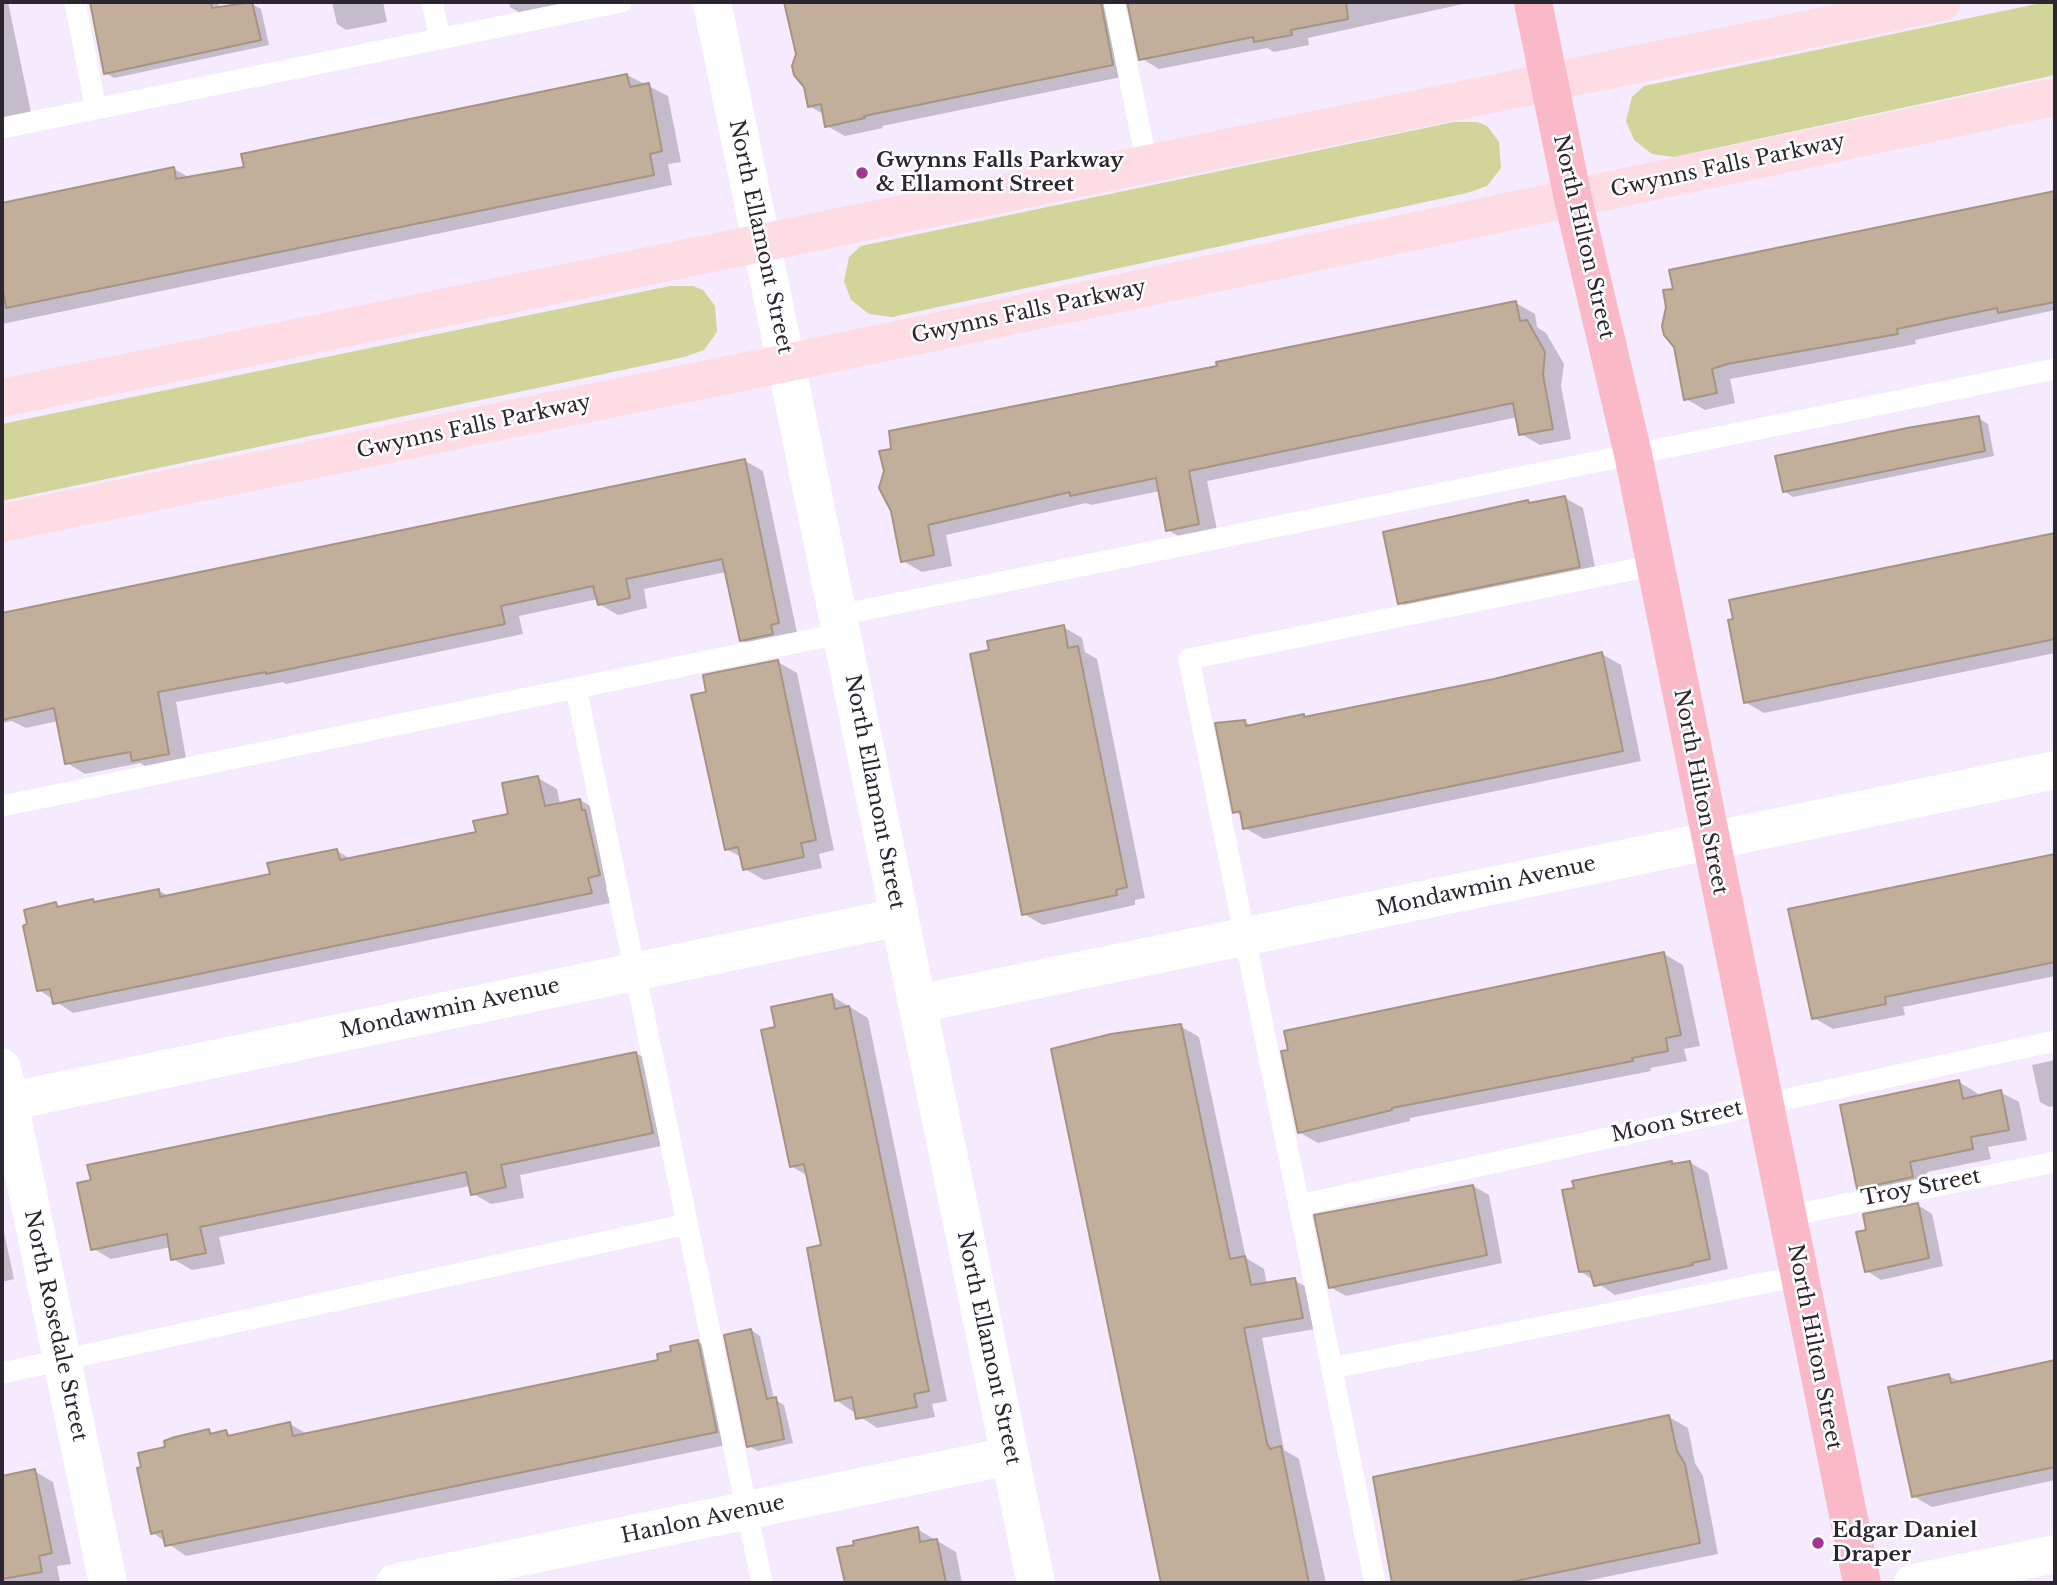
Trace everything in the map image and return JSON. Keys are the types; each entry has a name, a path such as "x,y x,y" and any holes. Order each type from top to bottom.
{"main road":[{"name":"North Hilton Street","path":"1532,2 1573,199 1633,454 1862,1583"},
{"path":"2,398 1942,2"},
{"name":"Gwynns Falls Parkway","path":"2,523 786,363 2055,96"}],"street":[{"name":"North Ellamont Street","path":"712,2 1036,1583"},
{"name":"Mondawmin Avenue","path":"917,1004 2055,770"},
{"name":"Mondawmin Avenue","path":"4,1091 636,972 899,918"},
{"name":"North Rosedale Street","path":"4,1091 108,1583"},
{"name":"Hanlon Avenue","path":"396,1583 485,1574 747,1510 1010,1456"},
{"path":"1913,1583 2055,1554"}],"lane":[{"path":"75,2 96,109"},
{"path":"432,2 440,39"},
{"path":"2,128 621,2"},
{"path":"1114,2 1147,164"},
{"path":"2,806 576,688 841,624 1633,454 2055,369"},
{"path":"1375,1583 1189,659 1655,565"},
{"path":"576,688 762,1583"},
{"name":"Moon Street","path":"1299,1205 2055,1041"},
{"name":"Troy Street","path":"1788,1216 2055,1162"},
{"path":"2,1373 687,1224"},
{"path":"1332,1368 1800,1276"}],"green space":[{"path":"2055,2 2055,75 1674,157 1652,154 1634,140 1626,121 1632,97 1644,86"},
{"path":"1454,122 1477,122 1487,126 1499,142 1501,168 1487,186 1467,193 892,317 869,314 851,300 844,281 849,257 861,246"},
{"path":"670,286 693,286 703,290 715,306 717,332 704,350 684,357 2,501 2,424"}],"building":[{"path":"90,2 211,2 212,8 252,2 261,40 104,74"},
{"path":"784,2 1101,2 1113,65 864,116 865,118 825,127 821,104 808,107 804,87 794,75 792,66 796,54"},
{"path":"1127,2 1346,2 1348,19 1291,30 1292,35 1254,42 1253,37 1139,60"},
{"path":"627,74 630,87 649,83 662,151 650,154 654,175 6,308 2,284 2,203 174,167 176,179 244,167 241,154"},
{"path":"2055,191 2055,302 1998,313 1997,308 1897,329 1898,334 1727,364 1712,369 1717,393 1684,400 1674,347 1664,335 1662,326 1666,307 1663,290 1673,289 1669,270"},
{"path":"1516,301 1520,321 1527,320 1545,352 1543,375 1553,429 1519,435 1513,403 1189,471 1199,524 1166,531 1156,478 1070,496 1070,492 928,525 934,555 901,562 891,511 879,488 884,471 879,451 891,449 889,431 1217,366 1216,362"},
{"path":"1979,416 1985,451 1783,492 1775,456"},
{"path":"745,459 779,623 771,625 773,634 740,641 722,559 626,579 630,598 598,605 593,586 501,606 505,624 266,674 158,692 169,754 132,761 130,752 65,764 54,708 2,720 2,613"},
{"path":"1565,496 1580,567 1398,604 1383,532 1528,500 1529,503"},
{"path":"2055,533 2055,639 1744,703 1728,620 1733,619 1729,600"},
{"path":"1064,625 1068,648 1078,646 1127,887 1116,890 1117,895 1022,915 970,654 989,650 987,641"},
{"path":"1602,652 1623,751 1243,829 1240,811 1233,813 1215,723 1245,720 1246,726 1304,714 1304,717 1494,679"},
{"path":"778,660 816,840 801,843 804,857 743,870 738,847 725,850 691,695 706,692 703,675"},
{"path":"538,776 545,806 580,799 600,875 588,878 592,893 53,1004 50,989 37,991 23,926 27,924 24,910 56,902 57,907 159,889 160,897 270,874 267,863 337,849 340,860 476,832 473,821 508,814 502,783"},
{"path":"2055,854 2055,962 1885,997 1886,1004 1812,1019 1788,909"},
{"path":"1664,952 1681,1035 1666,1038 1668,1051 1632,1058 1633,1061 1392,1108 1298,1133 1281,1051 1288,1050 1284,1031"},
{"path":"832,994 835,1009 849,1006 929,1391 914,1394 917,1407 856,1419 852,1397 835,1401 807,1248 821,1245 804,1164 790,1167 761,1030 775,1027 771,1007"},
{"path":"1181,1024 1230,1259 1245,1256 1251,1285 1295,1278 1303,1318 1244,1328 1267,1443 1270,1449 1281,1446 1309,1583 1161,1583 1051,1049 1111,1034"},
{"path":"636,1052 653,1133 501,1165 506,1187 471,1195 466,1172 200,1227 206,1253 171,1260 167,1234 91,1250 77,1183 91,1180 87,1165"},
{"path":"1959,1080 1963,1099 2001,1090 2009,1130 1971,1137 1973,1149 1910,1162 1913,1177 1857,1189 1840,1105"},
{"path":"1672,1161 1672,1164 1690,1161 1710,1259 1594,1286 1590,1271 1579,1272 1562,1190 1574,1188 1572,1181"},
{"path":"1473,1185 1487,1255 1329,1288 1314,1215"},
{"path":"1918,1203 1929,1258 1865,1272 1856,1232 1866,1230 1863,1214"},
{"path":"751,1329 767,1399 776,1397 784,1439 747,1447 724,1335"},
{"path":"698,1340 717,1432 165,1546 162,1531 151,1534 137,1468 141,1467 138,1453 165,1447 164,1441 175,1437 209,1429 210,1434 226,1430 228,1436 290,1422 293,1436 658,1360 657,1354 671,1351 670,1346"},
{"path":"2055,1360 2055,1467 1912,1497 1888,1387 1949,1374 1951,1383"},
{"path":"1669,1415 1677,1451 1685,1464 1700,1543 1506,1583 1392,1583 1373,1477"},
{"path":"35,1469 52,1553 39,1556 42,1572 2,1579 2,1476"},
{"path":"918,1527 920,1542 937,1539 946,1583 845,1583 837,1548 854,1545 853,1541"}],"place":[{"name":"Gwynns Falls Parkway & Ellamont Street","path":"862,173"},
{"name":"Edgar Daniel Draper","path":"1818,1543"}]}
